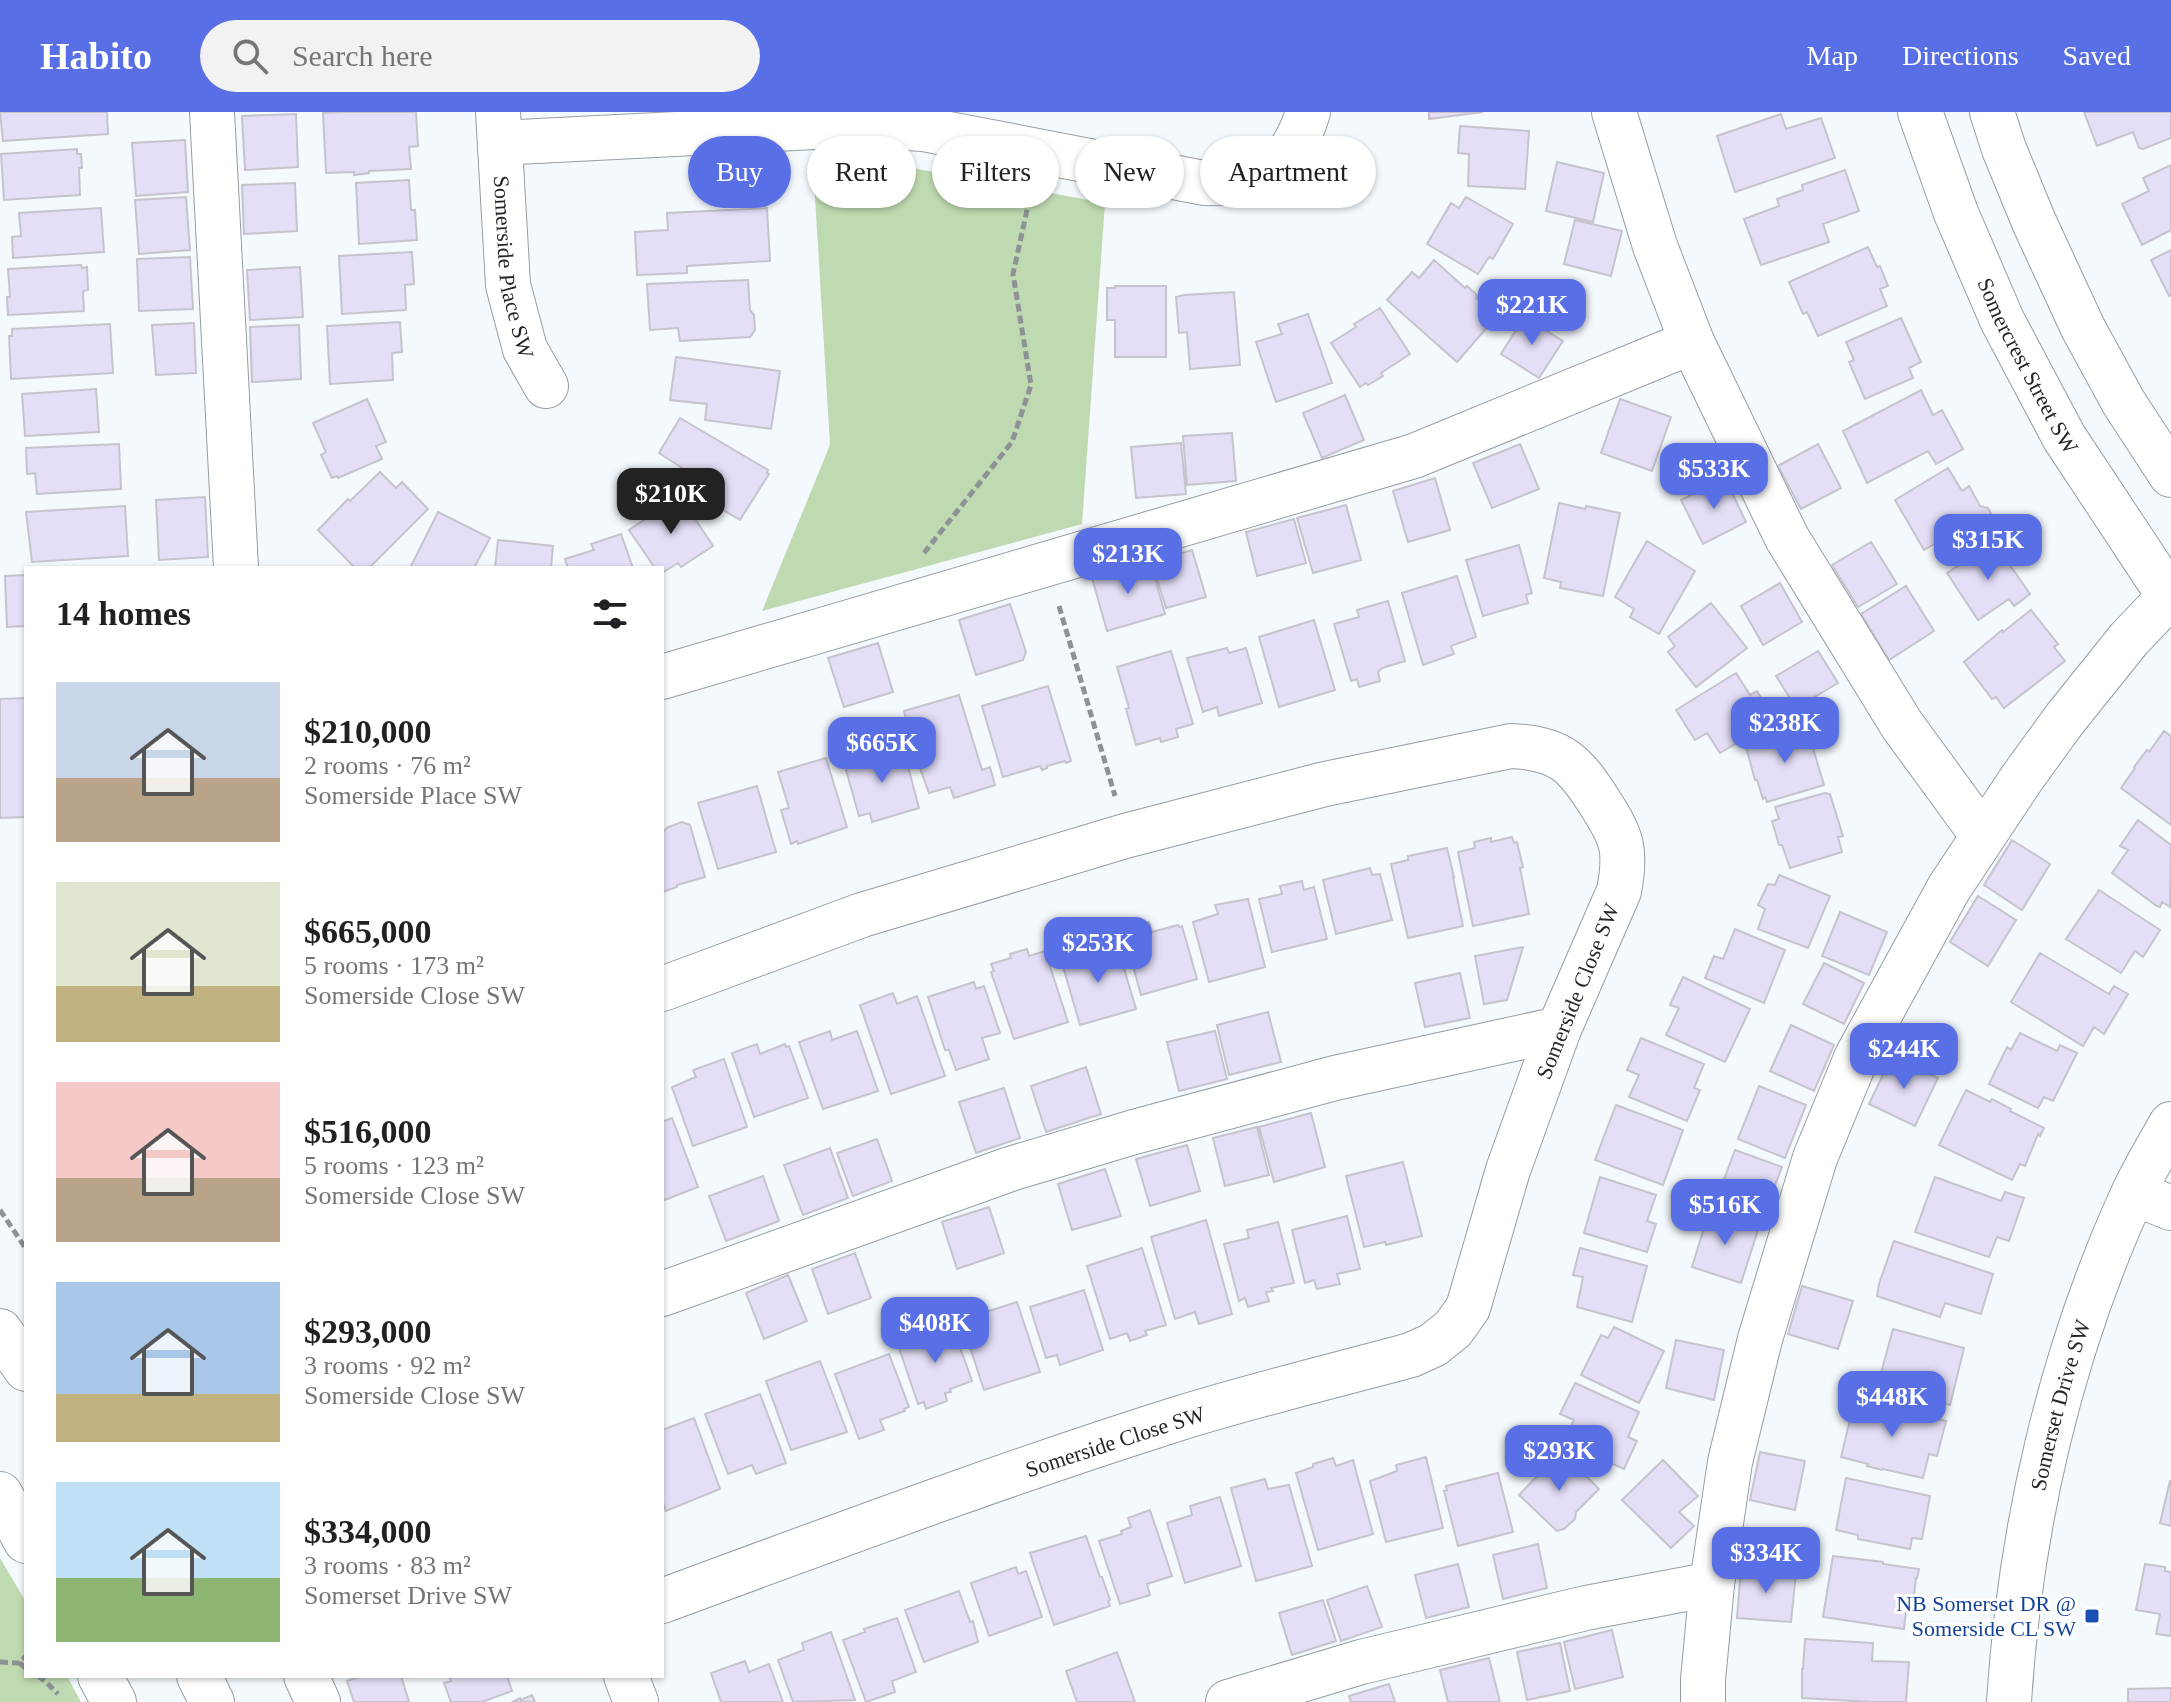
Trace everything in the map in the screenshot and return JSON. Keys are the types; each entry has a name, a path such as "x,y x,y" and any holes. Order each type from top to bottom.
{"street":[{"path":"212,112 236,566"},
{"path":"1059,156 1204,183 1230,184 1257,177 1277,166 1293,149 1308,112"},
{"path":"1614,112 1655,246 1692,342 1787,538 1902,725 1983,836"},
{"name":"Somercrest Street SW","path":"1920,112 1956,213 2002,320 2064,437 2170,598"},
{"path":"1992,112 2034,222 2083,328 2124,403 2171,475"},
{"path":"499,127 880,126 923,129 958,136"},
{"name":"Somerside Place SW","path":"499,127 508,285 525,349 546,386"},
{"path":"664,676 1414,456 1692,342"},
{"path":"1703,1702 1712,1584 1734,1447 1760,1339 1815,1158 1857,1056 1949,888 2022,778 2129,639 2170,598"},
{"name":"Somerside Close SW","path":"664,988 862,915 1125,836 1325,784 1511,746 1549,752 1566,760 1583,775 1616,827 1622,846 1623,869 1619,891 1559,1029 1508,1170 1468,1308 1453,1329 1433,1345 1411,1355 1114,1439 664,1600"},
{"path":"664,1293 1010,1169 1134,1132 1335,1078 1559,1029"},
{"name":"Somerset Drive SW","path":"2009,1702 2021,1583 2052,1425 2102,1268 2152,1200 2171,1124"},
{"path":"0,1331 24,1366"},
{"path":"0,1494 24,1537"},
{"path":"1228,1702 1361,1662 1586,1608 1712,1584"},
{"path":"101,1678 114,1702"},
{"path":"200,1678 212,1702"},
{"path":"307,1678 318,1702"},
{"path":"627,1678 636,1702"}],"path":[{"path":"907,605 900,582 1012,442 1031,385 1013,274 1027,208"},
{"path":"1046,564 1125,836"},
{"path":"0,1210 24,1246"},
{"path":"19,1663 24,1658"},
{"path":"0,1662 19,1663 24,1667"},
{"path":"41,1678 63,1702"}],"green space":[{"path":"916,169 932,172 932,208 1059,208 1059,195 1075,198 1075,208 1105,208 1082,524 762,611 830,445 816,208 916,208"},
{"path":"0,1558 24,1599 24,1678 68,1678 81,1702 0,1702"}],"building":[{"path":"0,112 107,112 108,134 3,141"},
{"path":"416,112 418,146 409,147 411,169 369,171 354,175 354,172 326,173 323,113"},
{"path":"1429,112 1483,112 1429,119"},
{"path":"2084,112 2171,112 2171,138 2143,149 2139,148 2133,132 2097,146"},
{"path":"296,114 298,167 245,170 242,116"},
{"path":"1781,114 1786,129 1821,118 1835,158 1735,192 1717,136"},
{"path":"1460,126 1529,131 1525,189 1468,186 1469,154 1458,153"},
{"path":"185,140 188,192 136,196 132,143"},
{"path":"77,149 77,154 81,154 82,168 79,168 80,195 4,200 1,154"},
{"path":"1557,162 1604,173 1593,222 1546,211"},
{"path":"2171,165 2171,230 2142,245 2122,204 2149,191 2143,178"},
{"path":"1845,170 1859,211 1823,224 1829,242 1761,265 1744,219 1779,206 1777,199 1803,190 1802,185"},
{"path":"409,180 417,240 359,244 356,183"},
{"path":"295,183 297,231 244,234 242,185"},
{"path":"186,197 190,250 139,254 135,200"},
{"path":"1466,197 1513,224 1493,259 1489,257 1478,274 1427,244 1451,203 1459,208"},
{"path":"101,208 104,252 13,258 12,237 21,236 19,213"},
{"path":"767,208 770,261 687,266 687,273 637,275 635,232 668,230 667,213"},
{"path":"1575,220 1622,231 1611,276 1564,264"},
{"path":"1868,247 1888,286 1880,289 1887,306 1818,336 1807,312 1803,314 1789,282"},
{"path":"2171,250 2171,295 2169,296 2151,260"},
{"path":"412,252 414,284 405,285 406,310 342,314 339,256"},
{"path":"190,257 193,309 139,311 137,259"},
{"path":"1434,260 1465,288 1467,286 1497,316 1457,362 1387,300 1412,272 1419,278"},
{"path":"81,265 82,268 87,267 88,290 83,291 84,311 8,315 8,269"},
{"path":"300,267 303,317 250,320 247,270"},
{"path":"748,280 755,330 750,337 680,341 678,328 650,330 647,284"},
{"path":"1166,286 1166,357 1115,357 1115,320 1107,320 1107,288"},
{"path":"1234,292 1240,365 1190,369 1187,332 1179,333 1176,297"},
{"path":"1380,308 1410,354 1381,373 1383,376 1360,387 1331,343"},
{"path":"1308,314 1332,383 1276,402 1256,342 1282,334 1278,324"},
{"path":"1524,317 1563,341 1539,378 1501,354"},
{"path":"1901,318 1921,362 1909,368 1913,378 1865,399 1849,362 1854,360 1846,342"},
{"path":"400,322 402,352 392,353 393,380 330,384 327,326"},
{"path":"194,323 196,373 156,375 152,325"},
{"path":"110,324 113,373 11,379 9,336 12,336 12,329"},
{"path":"299,325 301,379 252,382 250,327"},
{"path":"676,357 780,371 771,429 705,420 707,404 670,400"},
{"path":"96,389 99,432 25,436 22,394"},
{"path":"1921,390 1933,415 1942,410 1963,449 1936,464 1928,451 1867,483 1843,431"},
{"path":"1345,395 1364,440 1322,458 1303,413"},
{"path":"367,399 386,442 376,446 382,459 332,478 321,455 326,452 313,423"},
{"path":"1620,399 1671,417 1652,471 1601,453"},
{"path":"680,418 768,470 769,474 740,520 682,486 690,473 659,453"},
{"path":"1232,433 1236,481 1187,485 1183,436"},
{"path":"1181,443 1186,494 1136,498 1131,447"},
{"path":"119,444 121,489 37,494 35,473 27,474 26,448"},
{"path":"1520,444 1539,489 1492,508 1473,463"},
{"path":"1818,444 1841,488 1801,509 1778,466"},
{"path":"1948,468 1962,491 1969,486 1980,506 1988,508 1992,516 1990,526 1981,531 1969,524 1924,550 1895,500"},
{"path":"380,472 396,488 402,482 428,509 371,566 353,566 318,530 348,499 350,501"},
{"path":"1435,478 1450,530 1408,542 1393,491"},
{"path":"1725,478 1746,522 1703,544 1681,500"},
{"path":"205,497 208,557 159,560 156,500"},
{"path":"669,497 674,504 682,499 713,546 681,567 678,563 664,572 664,566 654,566 629,530 651,515 648,511"},
{"path":"1559,503 1620,513 1603,596 1560,588 1561,582 1544,578"},
{"path":"1346,505 1361,560 1313,573 1297,518"},
{"path":"125,506 128,556 32,562 26,512"},
{"path":"438,512 490,538 475,566 411,566"},
{"path":"1294,519 1306,563 1257,576 1246,532"},
{"path":"621,534 632,566 567,566 565,559 594,550 591,544"},
{"path":"498,540 553,546 551,566 495,566"},
{"path":"1647,541 1695,571 1659,634 1630,617 1634,609 1615,597"},
{"path":"1871,542 1897,584 1858,607 1832,565"},
{"path":"1994,542 2030,594 2014,606 2009,599 1978,620 1947,573"},
{"path":"1519,545 1532,593 1526,595 1528,603 1483,616 1466,560"},
{"path":"1192,550 1206,597 1166,608 1152,562"},
{"path":"1150,561 1165,614 1107,631 1092,578"},
{"path":"24,575 24,626 7,627 5,576"},
{"path":"1457,576 1476,637 1451,646 1454,654 1423,665 1402,593"},
{"path":"1780,583 1802,622 1763,645 1741,606"},
{"path":"1906,586 1934,631 1889,660 1861,614"},
{"path":"1388,601 1405,661 1382,668 1378,672 1380,681 1359,687 1357,679 1351,681 1334,624 1359,617 1357,610"},
{"path":"1711,603 1747,648 1696,687 1668,652 1675,646 1668,637"},
{"path":"1010,604 1026,652 1023,660 976,675 959,620"},
{"path":"2031,610 2058,644 2054,647 2065,661 2004,708 1996,697 1992,699 1964,662"},
{"path":"1314,620 1335,690 1279,707 1259,637"},
{"path":"878,643 893,692 844,707 828,658"},
{"path":"1227,648 1229,653 1246,648 1262,703 1219,716 1217,707 1203,712 1187,658"},
{"path":"1171,651 1193,724 1176,729 1178,737 1136,745 1117,667"},
{"path":"1818,651 1838,683 1796,708 1776,676"},
{"path":"1736,673 1750,695 1757,691 1775,720 1720,753 1707,733 1695,740 1676,710"},
{"path":"1048,686 1071,761 1003,777 982,706"},
{"path":"959,695 982,770 990,767 995,785 954,798 950,787 929,793 904,711"},
{"path":"24,698 24,817 0,818 0,699"},
{"path":"1807,728 1824,785 1767,802 1755,780 1746,747"},
{"path":"2164,731 2171,736 2171,825 2121,788"},
{"path":"886,750 888,756 904,751 919,808 872,822 870,813 859,816 844,763"},
{"path":"826,758 847,827 791,844 781,810 789,808 778,772"},
{"path":"757,786 776,852 718,869 698,803"},
{"path":"1830,794 1843,836 1838,837 1842,852 1790,868 1772,821 1779,819 1775,807"},
{"path":"2138,820 2171,845 2170,907 2162,902 2160,907 2157,906 2112,873 2128,850 2120,846"},
{"path":"682,822 690,825 705,877 664,891 664,831"},
{"path":"1512,837 1514,843 1517,842 1523,867 1520,868 1529,914 1473,926 1458,852 1475,848 1474,842"},
{"path":"2012,840 2050,864 2022,910 1984,885"},
{"path":"1447,848 1463,926 1408,938 1391,864 1408,860 1408,856"},
{"path":"1370,868 1372,875 1380,874 1392,920 1336,934 1323,880"},
{"path":"1779,875 1830,896 1808,948 1758,929 1765,909 1758,905 1768,884 1775,885"},
{"path":"1302,881 1304,890 1314,887 1327,939 1272,952 1259,899 1282,894 1280,886"},
{"path":"2099,890 2160,930 2143,957 2135,951 2121,973 2066,939"},
{"path":"1978,896 2016,920 1988,966 1950,942"},
{"path":"1248,899 1265,967 1209,982 1193,922 1218,914 1215,905"},
{"path":"1840,912 1887,932 1869,975 1822,956"},
{"path":"1149,922 1152,932 1182,926 1197,979 1141,995 1123,930"},
{"path":"1735,929 1785,950 1764,1003 1705,978 1714,956 1723,959"},
{"path":"1090,947 1093,956 1118,948 1136,1009 1080,1025 1060,956"},
{"path":"1523,947 1507,1000 1484,1004 1475,956"},
{"path":"1027,949 1029,956 1045,951 1068,1022 1014,1039 991,964"},
{"path":"2040,953 2109,994 2114,986 2128,994 2104,1034 2094,1027 2083,1046 2011,1002"},
{"path":"1824,963 1864,983 1844,1024 1803,1004"},
{"path":"1460,973 1470,1018 1425,1027 1415,983"},
{"path":"1683,977 1750,1009 1725,1062 1666,1035 1679,1008 1670,1005"},
{"path":"974,982 976,989 984,986 1000,1033 982,1038 989,1059 956,1070 949,1050 945,1050 928,997"},
{"path":"893,993 897,1004 917,996 945,1076 891,1094 860,1005"},
{"path":"1268,1012 1281,1062 1229,1075 1217,1025"},
{"path":"1791,1025 1834,1045 1814,1091 1770,1071"},
{"path":"830,1031 832,1040 857,1031 878,1091 823,1109 799,1042"},
{"path":"1215,1031 1227,1079 1179,1091 1167,1042"},
{"path":"2020,1033 2057,1051 2060,1045 2077,1053 2053,1101 2044,1097 2038,1108 1989,1084 2007,1047 2011,1050"},
{"path":"1641,1038 1704,1064 1694,1088 1700,1090 1687,1121 1629,1097 1639,1075 1627,1070"},
{"path":"757,1044 760,1054 785,1044 789,1046 808,1098 754,1117 732,1053"},
{"path":"1892,1056 1938,1078 1915,1126 1869,1104"},
{"path":"724,1059 747,1127 693,1146 672,1087 696,1077 693,1070"},
{"path":"1086,1067 1101,1114 1046,1132 1031,1086"},
{"path":"1759,1086 1806,1105 1785,1158 1738,1139"},
{"path":"1004,1088 1020,1138 976,1153 959,1102"},
{"path":"1966,1090 1990,1102 1992,1099 2044,1128 2040,1136 2038,1134 2025,1166 2020,1164 2012,1180 1939,1145"},
{"path":"1616,1105 1683,1130 1663,1185 1595,1160"},
{"path":"1311,1113 1325,1167 1274,1182 1259,1127"},
{"path":"672,1118 698,1187 664,1200 664,1121"},
{"path":"1257,1127 1269,1175 1225,1186 1213,1138"},
{"path":"877,1139 892,1181 853,1196 837,1153"},
{"path":"1187,1145 1200,1191 1150,1206 1136,1159"},
{"path":"830,1148 848,1198 803,1215 784,1165"},
{"path":"1735,1150 1782,1167 1765,1211 1719,1193"},
{"path":"1403,1162 1422,1236 1364,1247 1346,1176"},
{"path":"1105,1169 1121,1216 1072,1230 1058,1184"},
{"path":"763,1176 779,1221 726,1241 709,1196"},
{"path":"1600,1177 1656,1195 1647,1221 1656,1224 1647,1252 1584,1233"},
{"path":"1935,1177 2001,1201 2005,1192 2024,1198 2009,1241 1997,1237 1989,1257 1915,1232"},
{"path":"989,1207 1004,1253 957,1269 942,1222"},
{"path":"1709,1211 1759,1227 1741,1283 1692,1267"},
{"path":"1347,1216 1360,1269 1337,1274 1340,1284 1317,1289 1314,1280 1305,1283 1292,1230"},
{"path":"1206,1220 1232,1314 1199,1324 1195,1312 1175,1319 1151,1237"},
{"path":"1278,1222 1294,1283 1271,1288 1273,1291 1266,1292 1269,1301 1248,1307 1245,1298 1239,1301 1224,1244 1249,1238 1247,1230"},
{"path":"1894,1241 1993,1274 1981,1314 1945,1303 1940,1317 1877,1296"},
{"path":"1142,1248 1166,1325 1145,1331 1147,1335 1130,1341 1127,1333 1110,1339 1087,1266"},
{"path":"1580,1248 1647,1266 1632,1322 1577,1307 1583,1277 1573,1275"},
{"path":"855,1253 871,1298 828,1314 812,1269"},
{"path":"788,1275 807,1321 764,1339 746,1293"},
{"path":"1802,1286 1853,1301 1838,1349 1788,1334"},
{"path":"1084,1290 1103,1350 1060,1365 1057,1355 1046,1358 1030,1307"},
{"path":"1017,1302 1040,1372 984,1390 961,1320"},
{"path":"951,1322 972,1381 950,1389 951,1392 945,1393 947,1401 926,1409 924,1402 918,1404 899,1348 924,1340 921,1333"},
{"path":"1614,1327 1664,1351 1639,1403 1581,1375 1601,1335 1608,1338"},
{"path":"1893,1329 1964,1348 1950,1405 1914,1396 1917,1388 1880,1377"},
{"path":"1676,1340 1724,1350 1714,1400 1666,1388"},
{"path":"889,1354 909,1407 880,1420 884,1430 859,1439 835,1374"},
{"path":"820,1361 847,1432 791,1450 766,1381"},
{"path":"1575,1383 1639,1412 1628,1437 1637,1441 1624,1469 1563,1442 1574,1420 1560,1414"},
{"path":"760,1394 786,1463 756,1474 752,1465 728,1474 705,1414"},
{"path":"1855,1399 1946,1421 1937,1456 1929,1454 1923,1478 1882,1470 1841,1457"},
{"path":"694,1418 720,1489 666,1511 664,1429"},
{"path":"1760,1452 1805,1461 1795,1510 1750,1500"},
{"path":"1564,1454 1599,1489 1576,1512 1575,1519 1557,1531 1519,1495"},
{"path":"1426,1457 1443,1528 1386,1542 1370,1481 1397,1471 1396,1465"},
{"path":"1333,1458 1336,1466 1353,1460 1373,1534 1318,1550 1296,1473"},
{"path":"1663,1460 1698,1496 1679,1512 1694,1526 1671,1548 1622,1500"},
{"path":"1498,1473 1513,1532 1458,1546 1444,1491 1447,1490 1446,1486"},
{"path":"1846,1478 1930,1496 1922,1539 1912,1538 1910,1549 1858,1539 1858,1535 1836,1530"},
{"path":"1265,1479 1268,1489 1289,1485 1312,1566 1256,1581 1231,1488"},
{"path":"2171,1481 2171,1526 2160,1523"},
{"path":"1220,1497 1241,1566 1185,1583 1167,1523 1192,1515 1190,1506"},
{"path":"1150,1510 1172,1576 1147,1584 1150,1595 1120,1604 1099,1541 1122,1534 1121,1531 1131,1527 1128,1518"},
{"path":"1086,1536 1110,1606 1054,1625 1030,1553"},
{"path":"1538,1544 1547,1588 1503,1599 1493,1555"},
{"path":"1833,1556 1919,1569 1912,1612 1906,1611 1904,1629 1823,1617"},
{"path":"1458,1564 1469,1607 1426,1618 1415,1575"},
{"path":"2145,1564 2165,1567 2165,1571 2171,1572 2171,1636 2156,1634 2160,1614 2136,1610"},
{"path":"1016,1567 1018,1574 1026,1571 1042,1617 989,1636 971,1583"},
{"path":"1741,1568 1796,1573 1791,1622 1737,1618"},
{"path":"1367,1586 1382,1627 1341,1641 1327,1600"},
{"path":"959,1591 970,1622 973,1621 978,1642 924,1662 905,1610"},
{"path":"1323,1600 1336,1641 1292,1655 1279,1613"},
{"path":"897,1618 916,1672 892,1681 895,1692 866,1702 843,1640"},
{"path":"1612,1630 1623,1677 1575,1689 1564,1642"},
{"path":"831,1632 855,1700 793,1702 778,1660 804,1650 802,1643"},
{"path":"1805,1639 1873,1643 1872,1661 1909,1662 1906,1702 1802,1698"},
{"path":"1560,1643 1570,1691 1527,1700 1517,1652"},
{"path":"1117,1652 1135,1702 1077,1702 1066,1671"},
{"path":"1489,1658 1500,1702 1448,1702 1440,1670"},
{"path":"745,1661 749,1672 769,1664 783,1702 721,1702 711,1673"},
{"path":"356,1678 402,1678 409,1702 354,1702 347,1681"},
{"path":"450,1678 508,1678 512,1691 482,1702 451,1702 444,1683 451,1681"},
{"path":"1389,1684 1395,1702 1351,1702 1349,1696"},
{"path":"2171,1688 2171,1702 2128,1702 2128,1689"},
{"path":"532,1695 535,1702 512,1702 520,1698"}],"place":[{"name":"NB Somerset DR @ Somerside CL SW","path":"2092,1616"}]}
